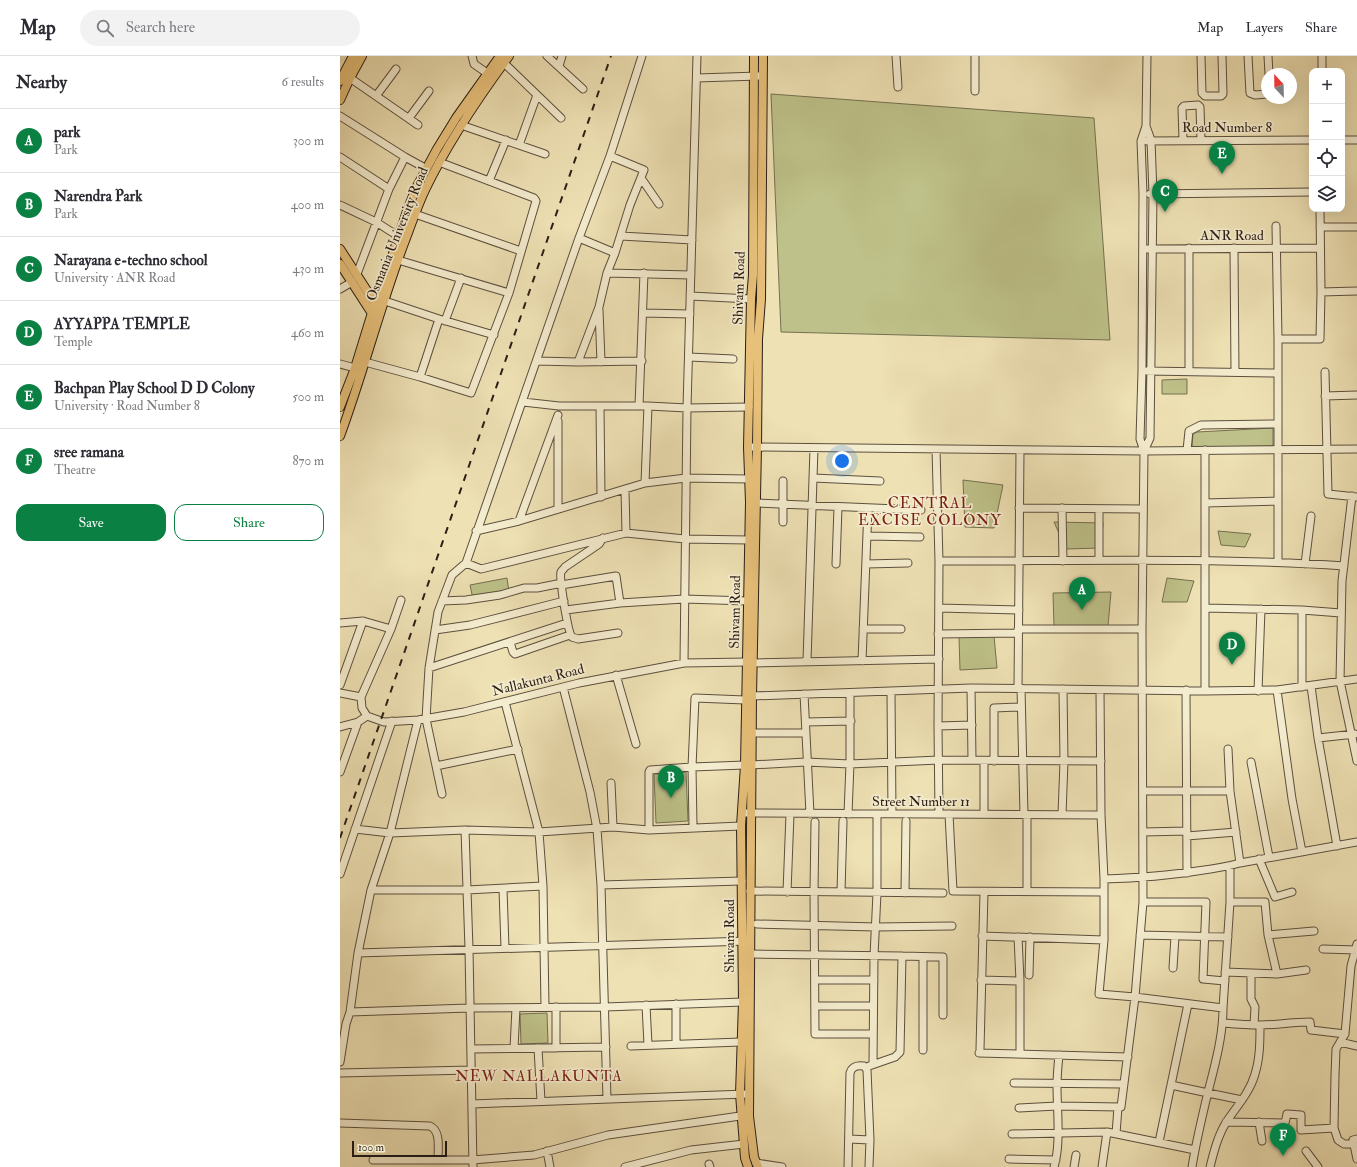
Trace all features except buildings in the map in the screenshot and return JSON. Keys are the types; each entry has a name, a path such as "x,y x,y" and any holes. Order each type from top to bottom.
{"main road":[{"path":"340,81 353,56"},
{"path":"340,100 362,56"},
{"name":"Shivam Road","path":"750,662 756,503 758,338 761,299 758,76 754,56"},
{"name":"Shivam Road","path":"757,1165 740,1094 741,1042 750,891 751,813 748,765 748,698 750,662 748,601 748,447 751,299 753,275 758,76 762,56"},
{"name":"Osmania University Road","path":"340,436 365,362 382,287 413,194 425,168 456,118 487,73 505,58"},
{"name":"Osmania University Road","path":"379,302 398,260 425,190 439,162 461,125 505,58"},
{"path":"340,249 367,291 379,302"},
{"path":"340,264 375,316"},
{"path":"367,291 382,287"},
{"name":"Osmania University Road","path":"340,407 375,316"},
{"name":"Shivam Road","path":"748,698 752,734 741,826 742,881 746,941 751,954 749,1094 745,1115 744,1144 745,1158 748,1167"}],"street":[{"path":"472,56 474,64 487,73"},
{"path":"547,56 583,89"},
{"path":"559,66 562,56"},
{"path":"442,794 426,718 428,668 438,612 452,575 466,563 579,238 610,156 642,56"},
{"path":"684,662 688,358 697,56"},
{"path":"896,56 898,87"},
{"path":"975,56 975,91"},
{"path":"1116,1134 1118,1107 1121,1107 1135,997 1143,902 1142,560 1144,451 1140,438 1144,194 1141,141 1146,126 1147,56"},
{"path":"1201,56 1202,93 1205,96 1221,96 1223,94 1222,56"},
{"path":"1248,56 1250,93 1255,95 1261,94"},
{"path":"1268,56 1269,68"},
{"path":"1322,56 1322,68"},
{"path":"505,58 537,95 561,118"},
{"path":"376,96 396,69"},
{"path":"697,78 758,76"},
{"path":"350,78 418,125"},
{"path":"409,118 429,91"},
{"path":"519,145 537,95"},
{"path":"1183,140 1182,108 1184,106 1198,105 1200,107 1200,140"},
{"path":"340,116 425,168"},
{"path":"461,125 545,154"},
{"path":"1144,451 1150,438 1153,194 1151,140 1146,126"},
{"path":"489,181 506,140"},
{"name":"Road Number 8","path":"1141,141 1309,140"},
{"path":"1345,140 1357,140"},
{"path":"578,362 599,307 607,273 644,170 610,156"},
{"path":"340,157 389,189"},
{"path":"357,274 389,189 405,157"},
{"path":"365,362 471,393 494,335 509,293 536,200 439,162"},
{"path":"641,178 659,204"},
{"path":"1144,194 1309,192"},
{"path":"340,205 376,222 398,236"},
{"path":"1278,339 1320,339 1320,212"},
{"path":"415,214 521,251"},
{"path":"1276,226 1278,339 1278,562"},
{"path":"1320,227 1357,227"},
{"path":"621,236 692,240"},
{"path":"579,238 615,252"},
{"name":"ANR Road","path":"1143,248 1320,248"},
{"path":"1189,248 1189,371"},
{"path":"1234,248 1235,372"},
{"path":"398,260 509,293"},
{"path":"607,273 691,275"},
{"path":"639,406 642,361 644,273"},
{"path":"420,377 442,320 461,278"},
{"path":"340,288 352,282"},
{"path":"1321,292 1357,291"},
{"path":"690,296 751,299"},
{"path":"379,302 494,335"},
{"path":"599,307 601,362"},
{"path":"643,313 690,314"},
{"path":"688,358 733,359"},
{"path":"537,361 642,361"},
{"path":"340,364 355,368"},
{"path":"1142,371 1278,373"},
{"path":"1325,372 1328,494 1355,497 1344,566 1341,612 1340,681 1355,734 1357,761"},
{"path":"1326,396 1357,395"},
{"path":"523,402 560,406 600,407 749,407"},
{"path":"518,521 558,416 560,406"},
{"path":"645,483 648,406"},
{"path":"600,407 601,497"},
{"path":"558,416 558,509"},
{"path":"1186,450 1189,431 1194,427 1201,425 1277,424"},
{"path":"748,447 1144,451 1357,449"},
{"path":"807,661 814,448"},
{"path":"936,449 939,561 939,814"},
{"path":"1020,450 1018,631 1027,891"},
{"path":"1205,450 1205,692"},
{"path":"476,531 518,521 645,483 686,478 749,478"},
{"path":"813,478 880,481"},
{"path":"783,481 783,522"},
{"path":"624,490 626,533"},
{"path":"1205,503 1278,501"},
{"path":"756,503 921,510"},
{"path":"836,564 838,507"},
{"path":"862,661 868,508"},
{"path":"1019,508 1143,509"},
{"path":"1062,508 1063,561"},
{"path":"1099,509 1099,560"},
{"path":"1305,564 1311,516"},
{"path":"466,563 481,569 626,533 685,538 749,540"},
{"path":"868,536 920,537"},
{"path":"604,538 599,544 565,567 561,573 561,585 567,623 570,634 573,638 578,639 618,633"},
{"path":"939,561 1142,560 1278,562 1344,566"},
{"path":"866,564 908,563"},
{"path":"442,602 500,595 520,589 557,584 561,585 616,576 620,603"},
{"path":"566,610 620,603 684,599 748,601"},
{"path":"340,727 358,722 367,716 362,708 361,697 391,629 401,600"},
{"path":"435,630 470,625 564,601"},
{"path":"939,608 1019,610"},
{"path":"1205,608 1341,612"},
{"path":"1258,691 1261,609"},
{"path":"1302,610 1302,687"},
{"path":"340,623 363,621 391,629"},
{"path":"340,685 363,621"},
{"path":"428,668 567,623"},
{"path":"863,629 901,629"},
{"path":"938,634 1142,629"},
{"path":"510,642 515,654 570,634"},
{"name":"Nallakunta Road","path":"367,716 384,722 418,720 464,712 563,687 684,662 939,659"},
{"path":"616,675 636,744"},
{"path":"693,827 692,767 695,698 748,698 804,694 972,688 1186,690 1205,692 1258,691 1311,686 1357,679"},
{"path":"1311,686 1318,738 1337,846"},
{"path":"563,687 590,792 597,829 601,885 607,1099"},
{"path":"972,688 972,760"},
{"path":"1062,815 1064,761 1063,689"},
{"path":"1100,690 1104,940 1099,994 1223,1008"},
{"path":"1186,690 1187,873"},
{"path":"1277,690 1292,799 1302,852"},
{"path":"891,692 892,814"},
{"path":"340,693 361,697"},
{"path":"848,814 851,721 850,693"},
{"path":"804,694 806,762 810,794 810,814"},
{"path":"505,702 539,832 543,886 545,1007"},
{"path":"994,761 994,708 1021,707"},
{"path":"340,1062 343,1023 350,1012 358,953 371,890 390,833 418,720"},
{"path":"340,874 392,721"},
{"path":"806,722 851,721"},
{"path":"340,772 358,722"},
{"path":"938,726 972,725"},
{"path":"752,734 806,733"},
{"path":"1318,738 1355,734"},
{"path":"436,766 518,749"},
{"path":"1228,749 1230,791 1240,862"},
{"path":"649,830 649,771 651,770 806,762 850,764 939,760 1101,761"},
{"path":"984,761 984,814"},
{"path":"1251,762 1269,857"},
{"path":"611,783 613,828"},
{"path":"1143,791 1230,791"},
{"name":"Street Number 11","path":"742,813 1101,815"},
{"path":"787,892 790,814"},
{"path":"869,1166 870,1140 867,1070 869,1066 873,1034 874,956 877,893 877,814"},
{"path":"949,814 953,891 1104,892"},
{"path":"841,892 842,821"},
{"path":"905,893 906,821"},
{"path":"815,822 814,925 816,1034 873,1034"},
{"path":"355,829 390,833 465,830 539,832 613,828 649,830 741,826"},
{"path":"465,830 469,949 472,1163"},
{"path":"1143,832 1187,834 1236,832"},
{"path":"1104,879 1143,878 1187,873 1230,866 1240,862 1357,842"},
{"path":"1259,859 1275,897"},
{"path":"1192,1167 1215,1066 1223,1023 1230,902 1230,866"},
{"path":"601,885 742,881"},
{"path":"371,890 467,890 543,886"},
{"path":"503,889 505,948"},
{"path":"750,891 943,893"},
{"path":"984,892 979,1051 1020,1054 1128,1056"},
{"path":"1230,902 1265,902 1275,897 1292,892"},
{"path":"1143,902 1206,902 1203,980 1225,981"},
{"path":"1265,902 1268,935 1277,974"},
{"path":"757,924 876,927 952,926"},
{"path":"1268,935 1314,931"},
{"path":"1140,935 1228,937"},
{"path":"982,936 1104,940"},
{"path":"1173,968 1175,936"},
{"path":"1018,937 1020,981 1020,1054"},
{"path":"1029,976 1030,937"},
{"path":"358,953 746,941"},
{"path":"1323,949 1356,948 1351,966 1345,1034 1336,1049 1334,1128 1338,1140 1344,1144 1356,1142 1357,1159"},
{"path":"751,954 943,957 943,1015"},
{"path":"848,1167 850,1073 856,1066 869,1066 895,1057 901,1050 902,956"},
{"path":"923,956 923,1050"},
{"path":"1225,972 1277,974 1306,970"},
{"path":"1210,1167 1215,1148 1226,1122 1250,1088 1255,1074 1259,1052 1255,1007 1251,999 1251,973"},
{"path":"815,980 874,980"},
{"path":"981,980 1020,981"},
{"path":"350,1012 469,1008 646,1006 743,1002"},
{"path":"676,1004 676,1044"},
{"path":"1159,1142 1188,1004"},
{"path":"646,1006 648,1045"},
{"path":"815,1006 873,1006"},
{"path":"556,1007 556,1048"},
{"path":"514,1048 516,1008"},
{"path":"1223,1023 1257,1025 1310,1022 1311,1030 1345,1034"},
{"path":"631,1046 741,1042"},
{"path":"1340,1042 1357,1046"},
{"path":"471,1049 606,1047"},
{"path":"538,1048 540,1101"},
{"path":"1009,1159 1055,1163 1058,1133 1057,1084 1059,1055"},
{"path":"340,1073 471,1070"},
{"path":"1014,1083 1123,1084"},
{"path":"1171,1085 1242,1100"},
{"path":"472,1104 749,1094"},
{"path":"1019,1108 1057,1106 1118,1107"},
{"path":"1226,1122 1286,1123 1287,1114 1301,1115 1301,1130 1334,1128"},
{"path":"373,1160 438,1159 472,1163 534,1155 608,1135 745,1115"},
{"path":"1259,1122 1262,1141"},
{"path":"340,1123 430,1126 435,1128 437,1133 438,1159"},
{"path":"1012,1134 1107,1132 1195,1150"},
{"path":"1102,1167 1107,1132"},
{"path":"849,1139 870,1140"},
{"path":"625,1167 691,1150 744,1144"},
{"path":"547,1151 550,1167"},
{"path":"1306,1151 1318,1167"},
{"path":"1074,1167 1076,1155"},
{"path":"757,1165 782,1167"}],"green space":[{"path":"771,94 1094,118 1110,340 781,332"},
{"path":"1187,379 1187,394 1162,394 1162,380"},
{"path":"1273,428 1273,446 1192,447 1193,434 1197,432"},
{"path":"963,480 1003,485 994,528 965,527"},
{"path":"1054,522 1103,523 1101,548 1066,549"},
{"path":"1218,531 1251,534 1245,547 1221,545"},
{"path":"507,578 509,592 473,599 470,585"},
{"path":"1167,578 1194,581 1187,602 1162,602"},
{"path":"1111,592 1108,626 1054,626 1053,593"},
{"path":"994,636 997,668 960,670 959,637"},
{"path":"686,772 688,821 656,823 654,774"},
{"path":"547,1013 548,1043 521,1044 520,1014"}],"railway":[{"path":"340,838 611,56"}],"place":[{"name":"Bachpan Play School D D Colony","path":"1222,174"},
{"name":"Narayana e-techno school","path":"1165,212"},
{"name":"park","path":"1082,610"},
{"name":"AYYAPPA TEMPLE","path":"1232,665"},
{"name":"Narendra Park","path":"671,798"},
{"name":"sree ramana","path":"1283,1156"}],"district":[{"name":"CENTRAL EXCISE COLONY","path":"930,512"},
{"name":"NEW NALLAKUNTA","path":"539,1076"}]}
